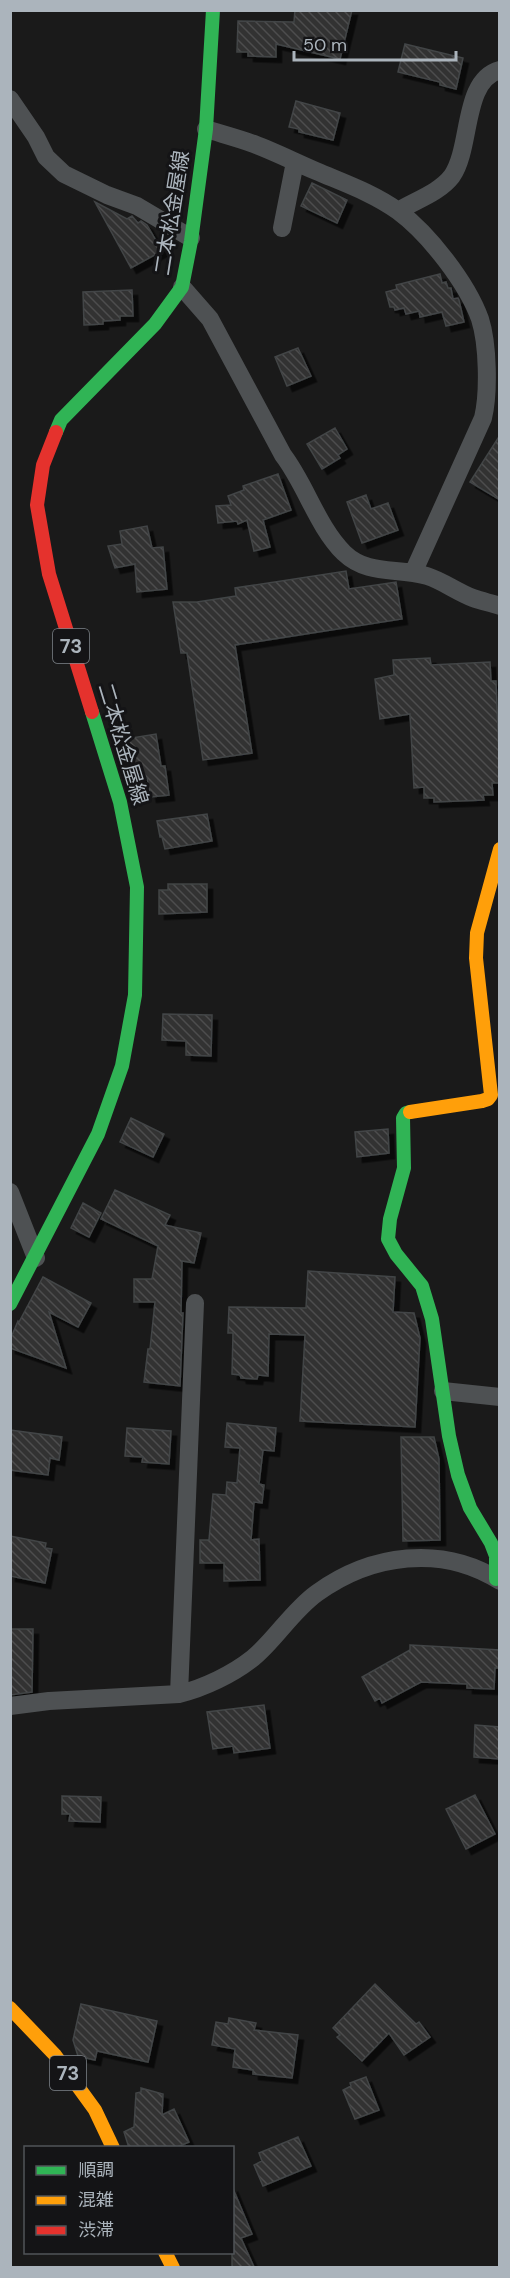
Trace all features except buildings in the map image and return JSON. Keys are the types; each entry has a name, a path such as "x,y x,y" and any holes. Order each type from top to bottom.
{"main road":[{"name":"二本松金屋線","path":"10,1304 36,1258 98,1134 122,1066 135,995 137,887 120,802 49,574 37,505 41,475 61,420 155,324 182,287 206,129 213,10"},
{"path":"498,1580 496,1556 470,1508 458,1475 449,1436 432,1319 422,1286 396,1254 388,1239 388,1230 405,1167 403,1118 406,1113 419,1109 482,1101 491,1095 476,951 477,933 500,849"},
{"name":"73","path":"10,2008 56,2055 95,2110 112,2146"},
{"path":"166,2254 173,2268"}],"street":[{"path":"398,211 439,189 451,177 460,163 476,90 490,72 500,70"},
{"path":"10,99 32,129 45,157 64,174 107,195 137,206 191,238"},
{"path":"206,129 255,144 360,189 398,211 418,228 445,259 480,318 484,340 487,391 481,425 413,573"},
{"path":"282,228 295,162"},
{"path":"182,287 210,320 283,455 291,465 324,526 343,552 356,562 378,571 428,576 473,598 500,606"},
{"path":"10,1192 36,1258"},
{"path":"179,1694 195,1303"},
{"path":"443,1391 500,1397"},
{"path":"10,1706 49,1701 179,1694 218,1679 253,1658 315,1594 365,1566 392,1560 421,1558 466,1563 487,1572 498,1580"}],"traffic: fast":[{"path":"56,432 61,420 155,324 182,287 191,241 206,129 213,10"},
{"path":"10,1304 98,1134 122,1066 135,995 137,887 120,802 92,712"},
{"path":"410,1112 406,1113 403,1118 404,1168 390,1219 388,1239 396,1254 422,1286 432,1319 449,1436 458,1475 470,1508 496,1556 496,1579"}],"traffic: slow":[{"path":"410,1112 482,1101 491,1095 476,958 477,933 500,849"},
{"path":"10,2008 55,2055 95,2110 112,2146"},
{"path":"166,2254 173,2268"}],"traffic: jam":[{"path":"56,432 43,465 37,505 49,574 92,712"}]}
